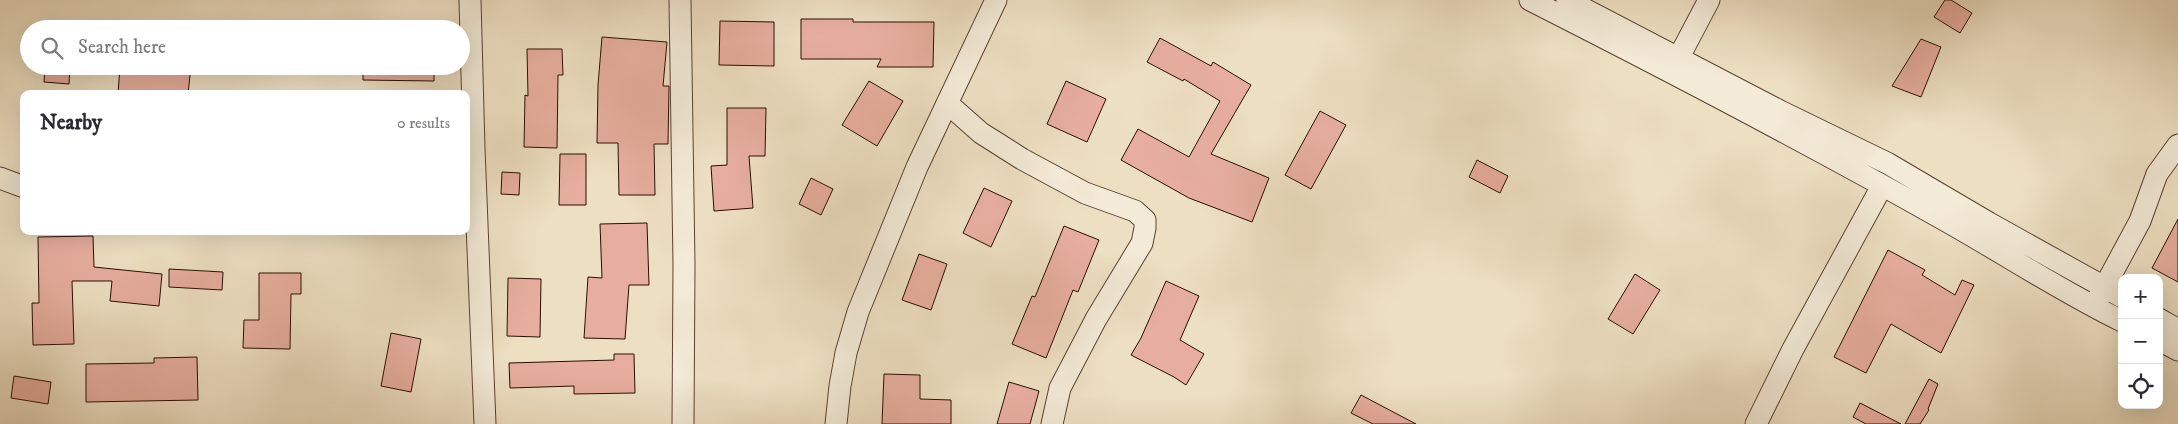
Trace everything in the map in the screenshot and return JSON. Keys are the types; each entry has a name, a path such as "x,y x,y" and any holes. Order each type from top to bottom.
{"street":[{"path":"470,0 471,194 485,424"},
{"path":"680,0 684,266 683,424"},
{"path":"836,424 844,361 858,312 917,167 996,0"},
{"path":"1530,0 1699,86 1940,218 2094,308 2118,320"},
{"path":"1567,0 1780,111 1887,163 1989,223 2113,292"},
{"path":"1679,58 1709,0"},
{"path":"948,103 981,133 1022,159 1085,193 1135,211 1145,220 1146,228 1142,243 1100,311 1060,388 1052,424"},
{"path":"2094,308 2113,292 2157,174 2178,145"},
{"path":"0,178 20,186"},
{"path":"1756,424 1793,349 1882,186"},
{"path":"2163,321 2178,330"},
{"path":"2163,342 2178,350"}],"building":[{"path":"1945,0 1951,0 1972,13 1960,33 1934,17"},
{"path":"801,19 853,19 853,22 934,22 933,67 877,67 881,59 801,59"},
{"path":"720,21 774,22 774,66 719,65"},
{"path":"602,37 667,42 663,86 669,86 668,144 654,144 655,195 619,195 618,143 597,143 598,85"},
{"path":"1160,38 1211,66 1213,62 1251,85 1211,154 1269,178 1252,222 1189,198 1121,160 1138,129 1189,157 1220,101 1184,79 1183,81 1147,62"},
{"path":"1921,39 1941,47 1921,97 1892,86"},
{"path":"527,49 562,49 563,75 558,75 557,148 524,147 525,95 528,96"},
{"path":"44,75 70,75 69,84 44,82"},
{"path":"119,75 190,75 188,90 118,90"},
{"path":"363,75 434,75 434,81 363,80"},
{"path":"869,81 903,101 877,146 842,125"},
{"path":"1066,81 1106,99 1087,142 1047,124"},
{"path":"727,108 766,108 765,156 749,156 753,208 714,211 711,166 727,165"},
{"path":"1320,111 1346,125 1311,189 1285,175"},
{"path":"560,154 586,154 586,205 559,205"},
{"path":"1477,160 1508,176 1500,193 1469,177"},
{"path":"502,172 520,173 519,195 501,194"},
{"path":"811,178 833,189 821,215 799,204"},
{"path":"984,188 1012,201 991,247 963,233"},
{"path":"2178,219 2178,282 2152,268"},
{"path":"647,223 649,285 629,285 625,339 584,338 588,277 602,278 600,224"},
{"path":"1064,226 1099,240 1078,292 1073,290 1046,358 1012,344 1032,296 1035,297"},
{"path":"93,236 94,267 162,274 159,306 110,301 112,281 72,281 74,344 33,345 32,303 39,303 38,237"},
{"path":"1888,250 1925,270 1922,275 1955,295 1962,280 1974,285 1941,353 1891,324 1866,373 1834,357"},
{"path":"919,254 947,264 931,310 902,300"},
{"path":"169,269 223,272 222,290 169,287"},
{"path":"259,273 301,273 301,294 291,294 290,349 243,348 244,320 259,320"},
{"path":"1635,274 1660,290 1633,334 1608,319"},
{"path":"508,278 541,279 540,337 507,336"},
{"path":"1166,281 1199,296 1180,340 1204,354 1186,385 1131,355 1141,338"},
{"path":"391,333 421,339 411,392 381,386"},
{"path":"614,354 634,354 635,393 574,394 574,386 510,388 509,363 614,360"},
{"path":"197,357 198,400 86,402 86,364 154,363 154,358"},
{"path":"884,374 920,375 920,399 951,400 951,424 882,424"},
{"path":"14,376 51,382 48,404 11,398"},
{"path":"1929,379 1938,384 1929,410 1920,424 1905,424"},
{"path":"1009,382 1039,391 1030,424 997,424"},
{"path":"1361,395 1416,424 1373,424 1351,413"},
{"path":"1860,403 1901,424 1866,424 1853,417"}]}
